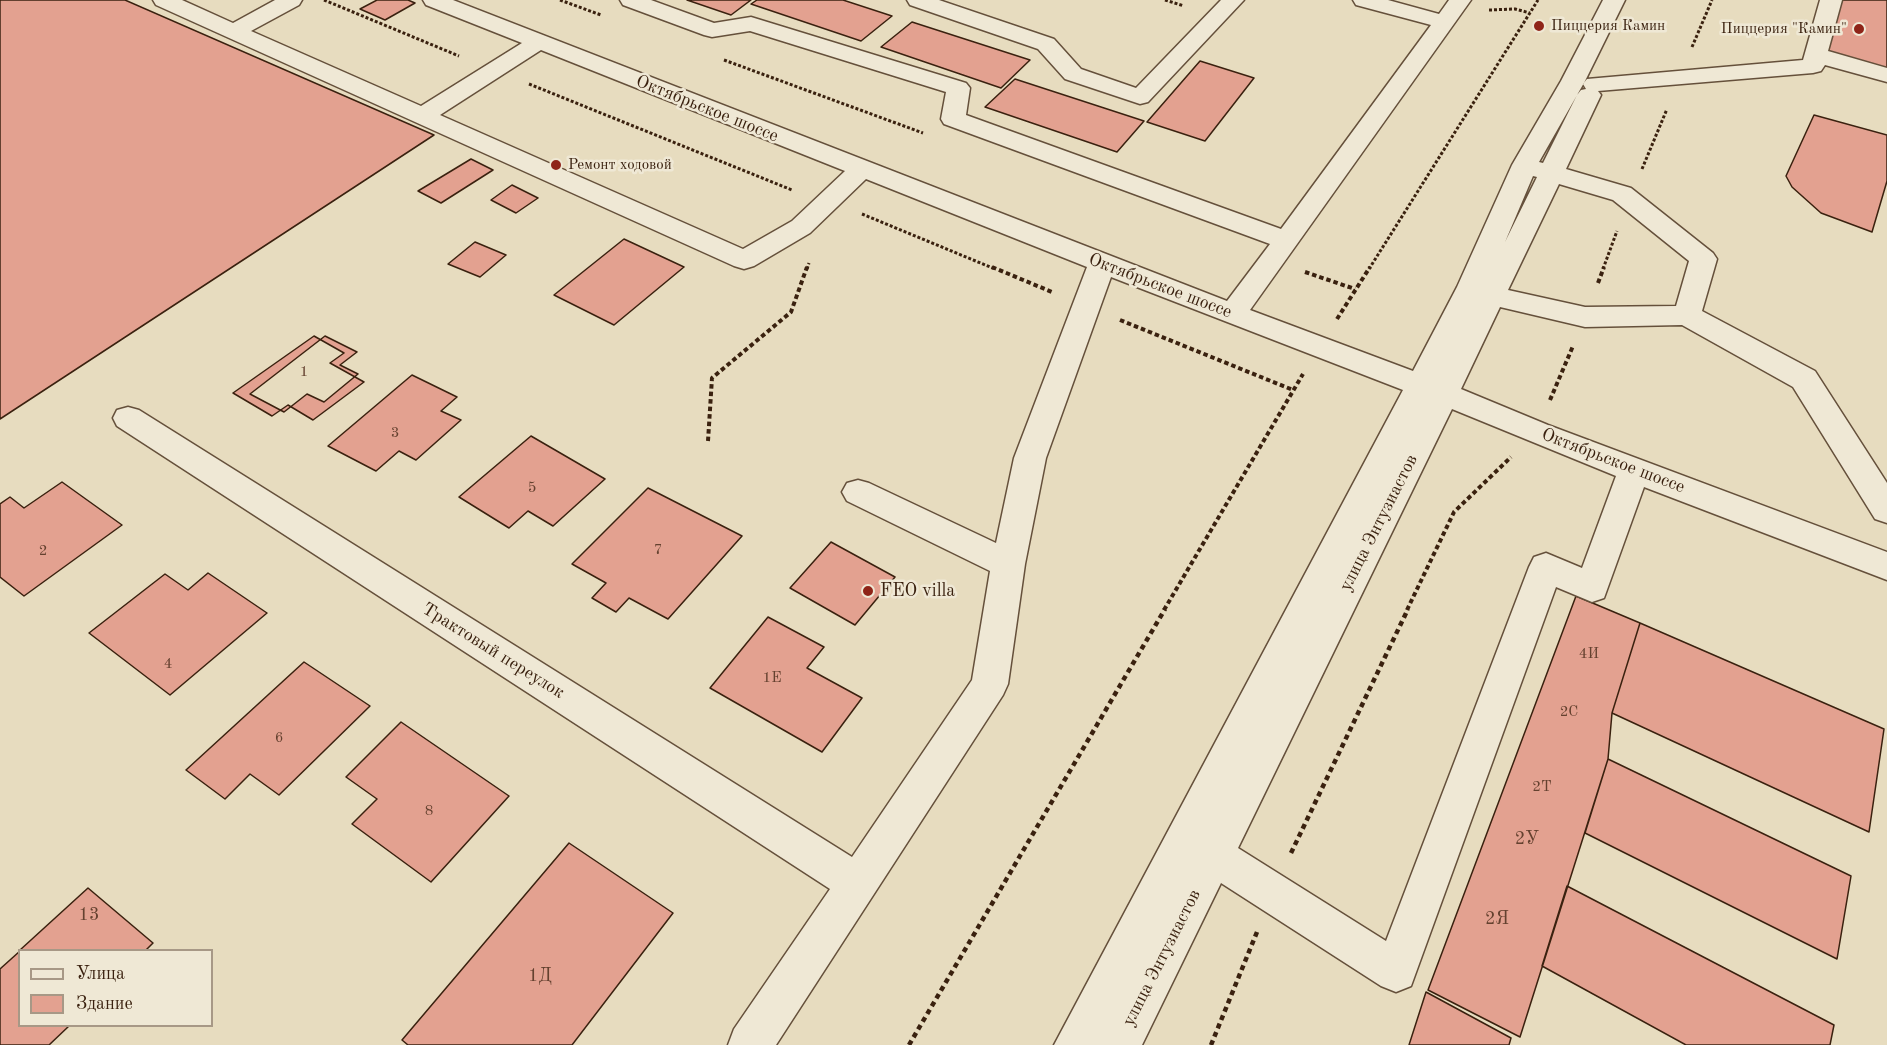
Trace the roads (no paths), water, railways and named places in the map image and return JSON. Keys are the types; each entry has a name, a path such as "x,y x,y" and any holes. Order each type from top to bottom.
{"street":[{"path":"164,0 744,260 801,226 861,170"},
{"path":"234,31 291,0"},
{"name":"Октябрьское шоссе","path":"434,0 1102,264 1887,566"},
{"path":"631,0 712,30 751,24 958,88 953,119 1286,240"},
{"path":"918,0 1046,44 1073,74 1140,97 1233,0"},
{"path":"1364,0 1444,22"},
{"path":"1233,314 1460,0"},
{"path":"1614,0 1573,81 1538,169 1622,194 1703,259 1687,315"},
{"name":"улица Энтузиастов","path":"1119,1045 1214,855 1538,169 1595,84 1636,0"},
{"path":"1595,84 1813,66 1831,0"},
{"path":"423,116 539,42"},
{"path":"1816,56 1887,75"},
{"path":"750,1045 990,684 1008,564 1030,458 1102,264"},
{"path":"1480,291 1585,317 1687,315 1804,379 1887,510"},
{"path":"1076,1045 1432,390"},
{"name":"Трактовый переулок","path":"128,418 858,884"},
{"path":"1214,855 1396,971 1546,567 1592,588 1634,470"},
{"path":"858,492 1008,564"}],"place":[{"name":"Пиццерия Камин","path":"1539,26"},
{"name":"Пиццерия \"Камин\"","path":"1859,29"},
{"name":"Ремонт ходовой","path":"556,165"},
{"name":"FEO villa","path":"868,591"}]}
